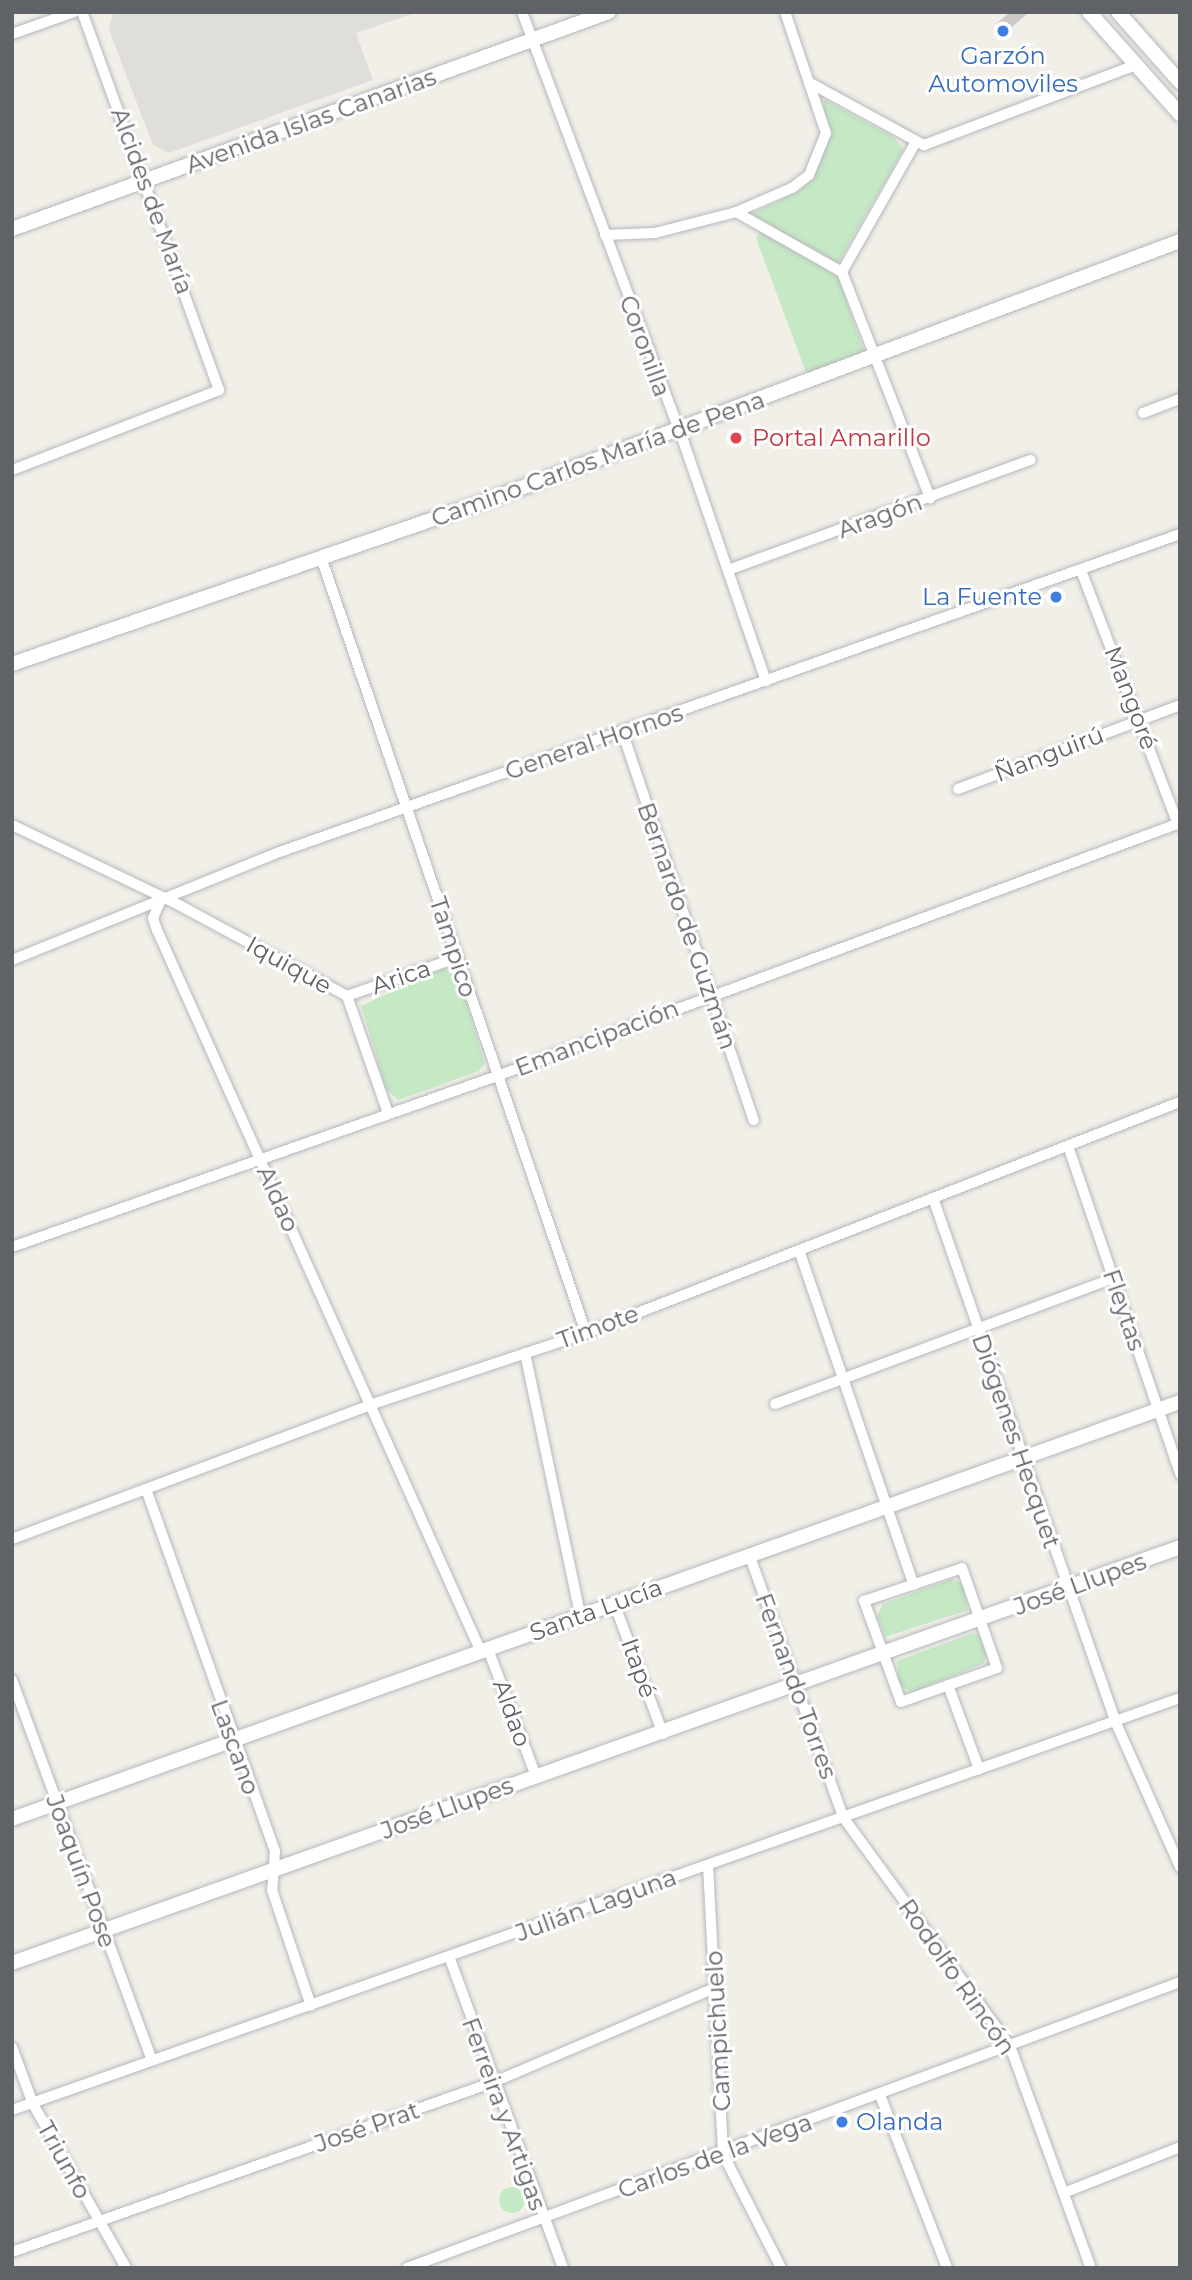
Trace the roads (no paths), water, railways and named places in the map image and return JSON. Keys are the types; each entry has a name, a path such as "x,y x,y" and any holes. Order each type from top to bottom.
{"street":[{"path":"12,34 74,12"},
{"name":"Alcides de María","path":"12,470 219,390 82,12"},
{"name":"Coronilla","path":"522,12 678,431 766,681"},
{"name":"Avenida Islas Canarias","path":"12,229 609,12"},
{"path":"605,235 655,233 736,212 792,188 812,169 826,141 812,84 785,12"},
{"path":"1089,12 1180,114"},
{"path":"1118,12 1180,82"},
{"path":"812,84 914,145 932,143 1136,65"},
{"path":"842,272 914,145"},
{"path":"736,212 842,272 930,498"},
{"name":"Camino Carlos María de Pena","path":"12,664 322,561 678,431 1180,241"},
{"path":"1143,413 1180,399"},
{"name":"Aragón","path":"728,570 1031,460"},
{"name":"General Hornos","path":"12,960 162,897 407,807 1082,573 1180,534"},
{"name":"Tampico","path":"322,561 586,1333"},
{"name":"Mangoré","path":"1082,573 1179,823"},
{"name":"Ñanguirú","path":"958,789 1180,705"},
{"name":"Bernardo de Guzmán","path":"622,732 754,1120"},
{"name":"Emancipación","path":"12,1247 387,1110 497,1076 1179,823"},
{"path":"12,825 162,897"},
{"name":"Iquique","path":"162,897 347,996 387,1110"},
{"name":"Aldao","path":"162,897 153,918 157,930 370,1405 484,1651 536,1776"},
{"name":"Arica","path":"347,996 456,958"},
{"name":"Timote","path":"12,1539 370,1405 586,1333 1180,1102"},
{"name":"Fleytas","path":"1068,1146 1180,1474"},
{"name":"Diógenes Hecquet","path":"933,1198 1116,1723 1180,1867"},
{"path":"799,1250 845,1376 914,1585"},
{"path":"775,1404 1113,1278"},
{"path":"525,1353 580,1615"},
{"name":"Santa Lucía","path":"12,1819 1180,1402"},
{"name":"Lascano","path":"146,1489 231,1741 275,1851 272,1890 311,2006"},
{"name":"José Llupes","path":"12,1963 536,1776 663,1734 795,1684 1180,1548"},
{"name":"Fernando Torres","path":"749,1554 843,1817"},
{"name":"José Llupes","path":"962,1568 998,1668 901,1702 864,1601 914,1585 962,1568"},
{"name":"Itapé","path":"614,1603 663,1734"},
{"name":"Joaquín Pose","path":"12,1680 152,2060"},
{"path":"948,1685 979,1769"},
{"name":"Julián Laguna","path":"12,2110 450,1959 1180,1698"},
{"name":"Rodolfo Rincón","path":"843,1817 1010,2046 1066,2192 1091,2268"},
{"name":"Campichuelo","path":"708,1865 717,1987 723,2154 781,2268"},
{"name":"Ferreira y Artigas","path":"450,1959 542,2220 563,2268"},
{"name":"Carlos de la Vega","path":"407,2268 723,2154 1180,1982"},
{"name":"José Prat","path":"12,2252 495,2082 717,1987"},
{"name":"Triunfo","path":"12,2047 33,2104 125,2268"},
{"path":"880,2095 947,2268"},
{"path":"1066,2192 1180,2147"}],"place":[{"name":"Garzón Automoviles","path":"1003,31"},
{"name":"Portal Amarillo","path":"736,438"},
{"name":"La Fuente","path":"1056,597"},
{"name":"Olanda","path":"842,2122"}]}
